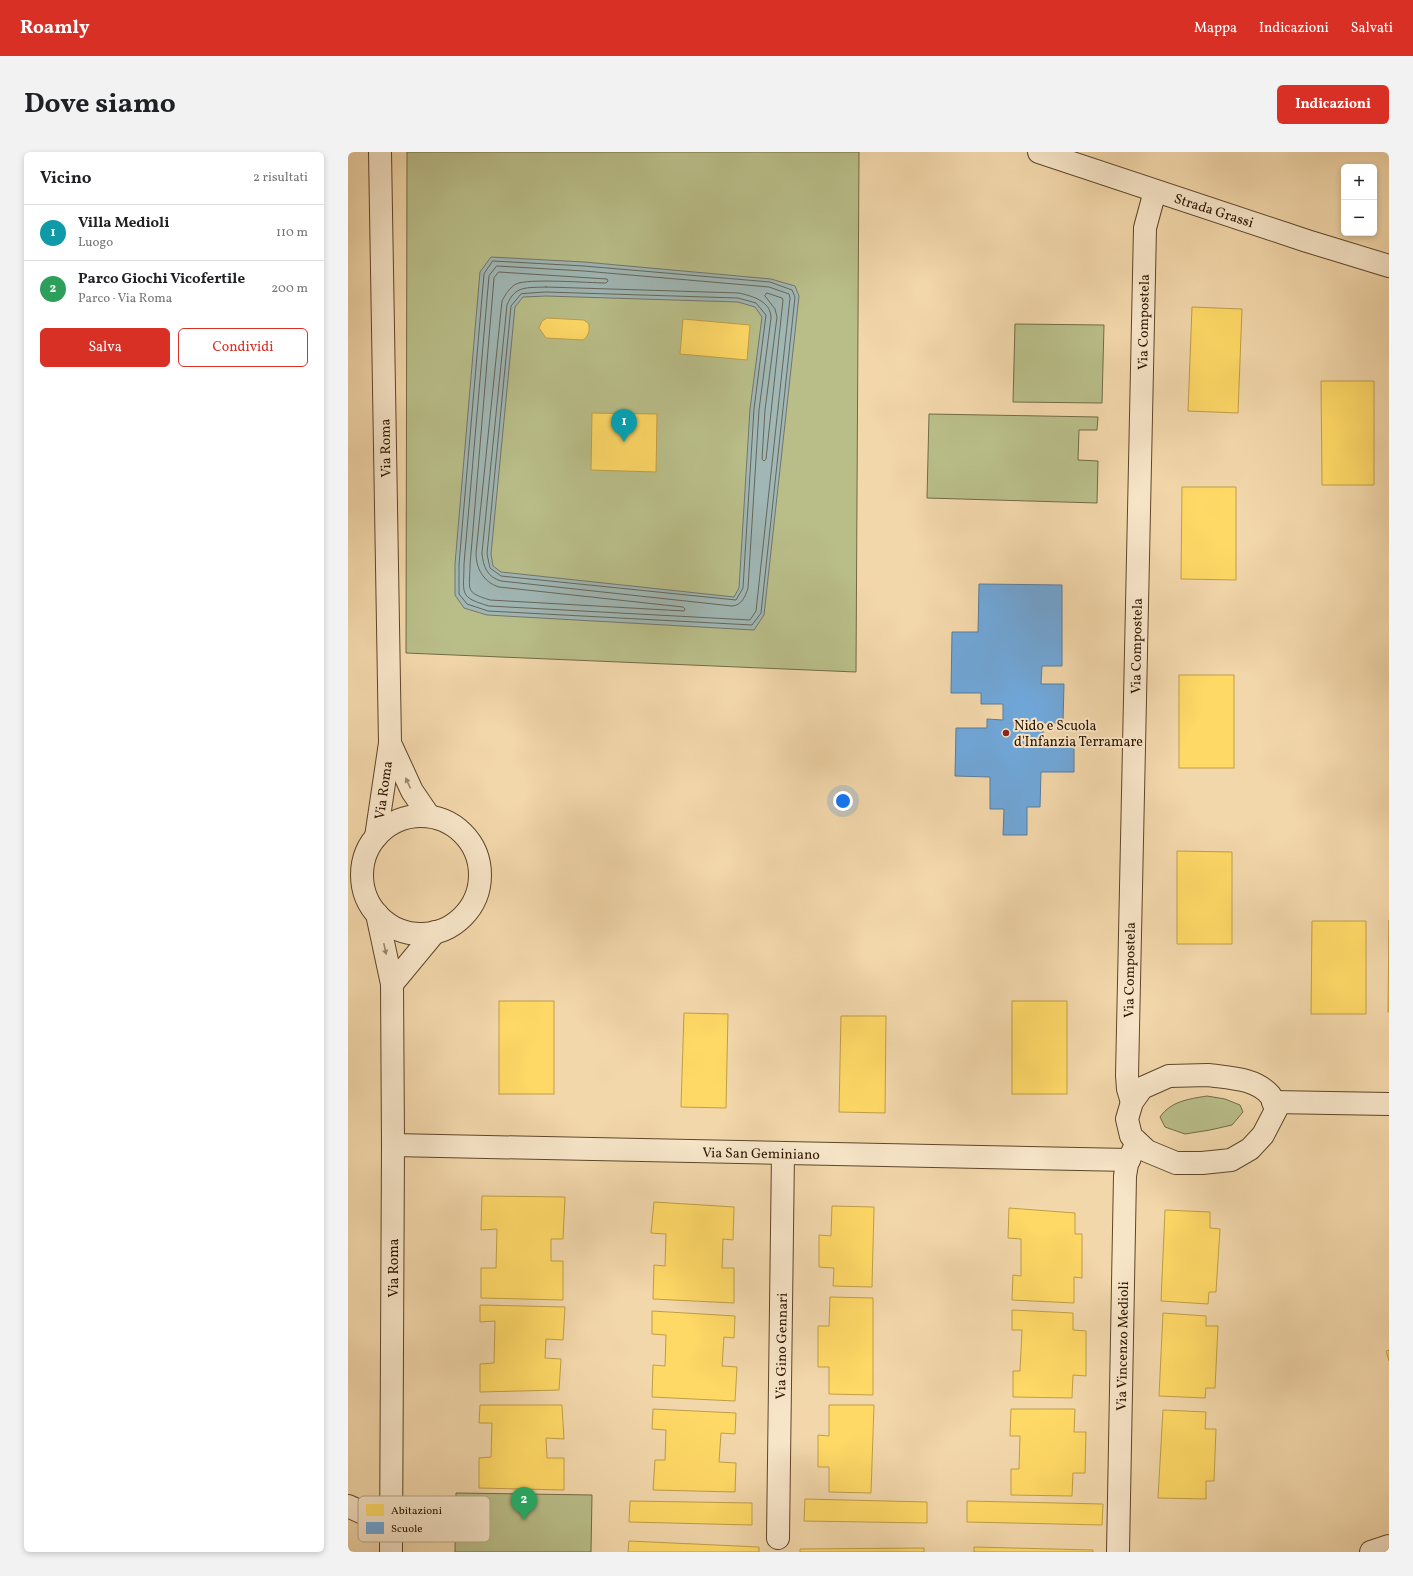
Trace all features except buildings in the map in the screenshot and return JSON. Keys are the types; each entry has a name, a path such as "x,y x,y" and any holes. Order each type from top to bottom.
{"street":[{"name":"Via Roma","path":"376,837 390,743 380,152"},
{"name":"Strada Grassi","path":"1039,152 1389,266"},
{"name":"Via Compostela","path":"1132,1102 1128,1089 1127,1076 1145,228 1155,191"},
{"name":"Via Roma","path":"390,743 412,791 429,816"},
{"name":"Via Roma","path":"364,903 389,924 403,931 419,933 434,932 452,926 466,914 476,898 480,881 480,863 473,846 462,831 447,821 429,816 410,816 391,824 376,837 356,864 362,873 364,903 392,984 394,1145 391,1496"},
{"path":"392,984 434,932"},
{"path":"1208,1075 1239,1079 1257,1084 1271,1096 1273,1102 1276,1110 1263,1135 1250,1149 1231,1160 1202,1163 1176,1163 1146,1151 1133,1151 1127,1119 1132,1102 1142,1088 1169,1076 1208,1075"},
{"path":"1273,1102 1389,1104"},
{"name":"Via San Geminiano","path":"394,1145 783,1153 1133,1151"},
{"name":"Via Vincenzo Medioli","path":"1118,1552 1125,1176 1133,1151"},
{"name":"Via Gino Gennari","path":"778,1538 783,1153"},
{"path":"348,1506 358,1511"},
{"path":"1371,1552 1389,1546"}],"green space":[{"path":"407,152 859,152 856,672 406,653"},
{"path":"1015,324 1104,325 1102,403 1013,402"},
{"path":"929,414 1098,417 1097,430 1079,430 1078,460 1098,461 1097,503 927,498"},
{"path":"1207,1096 1225,1099 1240,1105 1243,1112 1232,1125 1210,1130 1185,1134 1165,1127 1160,1117 1169,1107 1194,1098"},
{"path":"456,1493 592,1495 591,1552 455,1552 455,1542 490,1542 490,1496 456,1496"}],"water":[{"path":"491,257 584,262 771,279 795,286 799,296 764,615 754,630 487,615 464,608 455,595 455,564 480,272","holes":["546,296 738,302 755,307 762,317 750,409 739,588 734,597 501,572 493,566 491,554 515,307 523,297"]}],"place":[{"name":"Villa Medioli","path":"624,442"},
{"name":"Nido e Scuola d'Infanzia Terramare","path":"1006,733"},
{"name":"Parco Giochi Vicofertile","path":"524,1520"}]}
